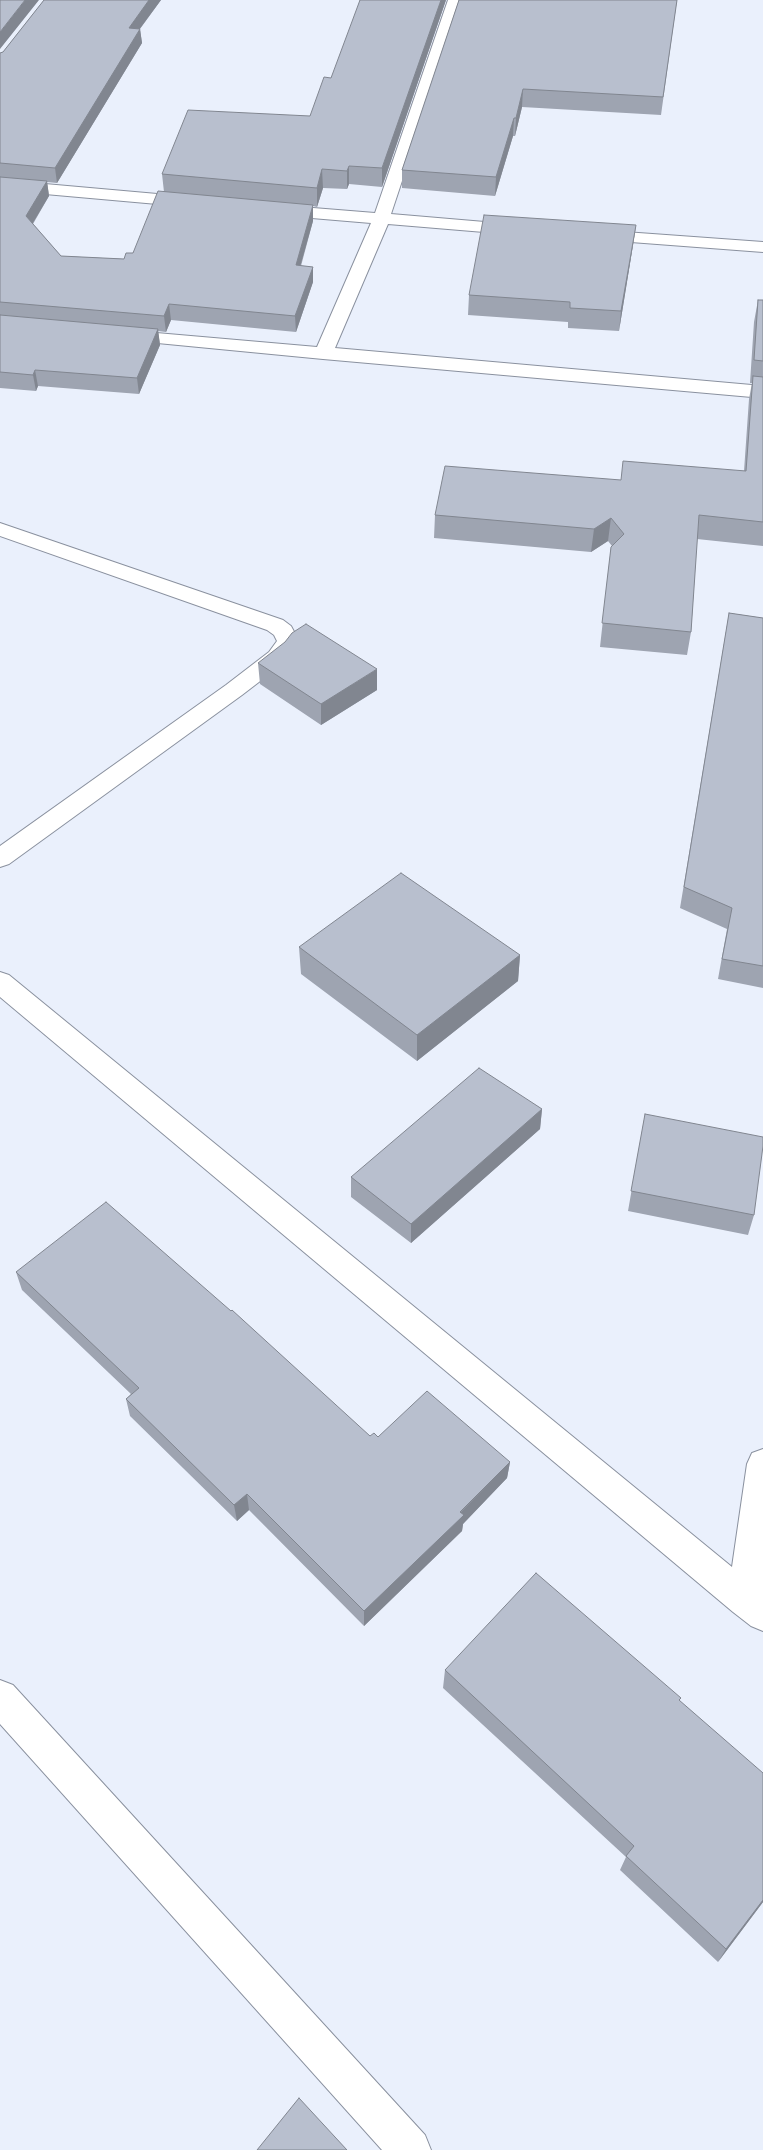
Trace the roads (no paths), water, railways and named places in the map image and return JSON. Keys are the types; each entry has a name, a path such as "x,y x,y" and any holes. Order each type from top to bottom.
{"street":[{"path":"323,354 381,220 455,0"},
{"path":"0,185 205,204"},
{"path":"264,209 381,220 538,231"},
{"path":"577,234 763,247"},
{"path":"108,334 763,392"},
{"path":"0,529 275,625 283,631 288,641 276,657 234,690 0,858"},
{"path":"0,982 754,1607"},
{"path":"754,1607 763,1464"},
{"path":"0,1698 410,2150"}]}
